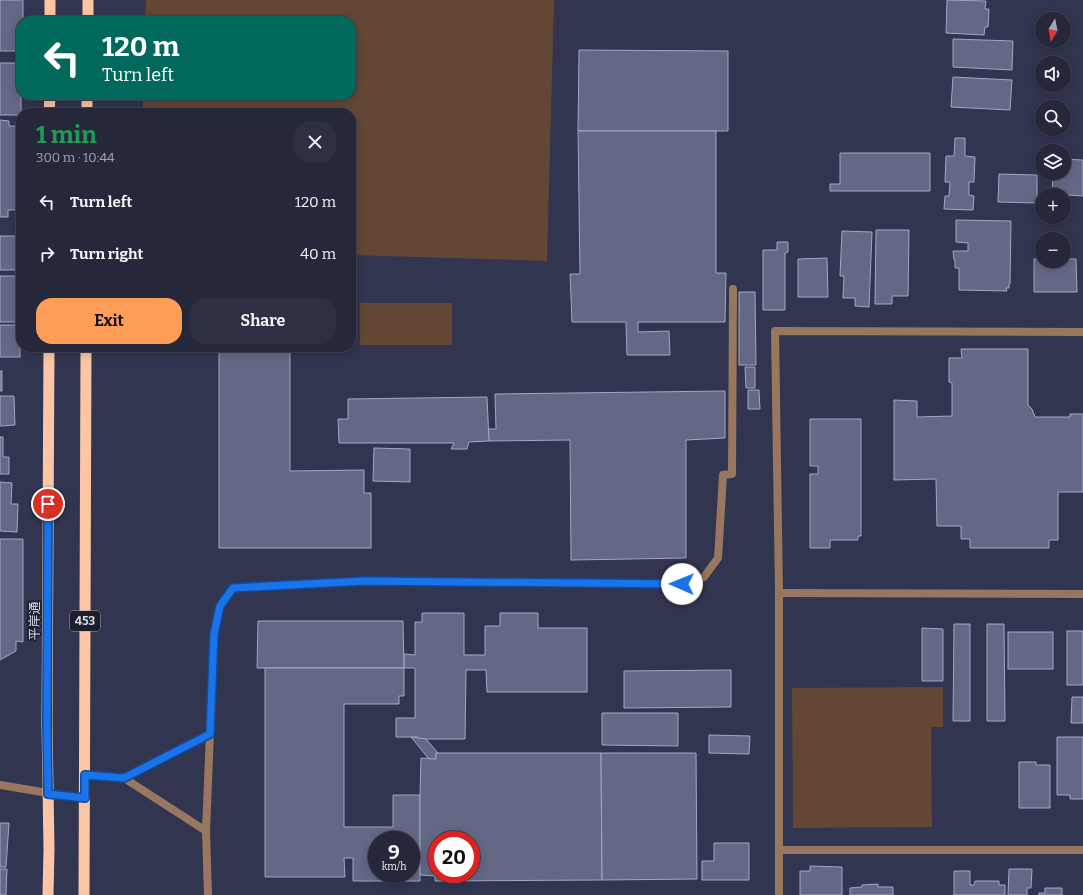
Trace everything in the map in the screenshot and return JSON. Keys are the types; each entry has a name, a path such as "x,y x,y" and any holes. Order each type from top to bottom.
{"highway":[{"path":"50,0 50,16"},
{"path":"88,0 88,16"},
{"name":"平岸通","path":"48,895 47,725 49,352"},
{"name":"453","path":"84,895 86,352"}],"street":[{"path":"208,895 206,831 214,634 220,606 233,588 364,581 682,584 704,577 718,558 723,475 732,474 733,289"},
{"path":"779,895 779,593 775,332 1083,332"},
{"path":"779,593 1083,594"},
{"path":"124,778 210,734"},
{"path":"85,775 124,778 206,831"},
{"path":"0,785 48,794 85,798"},
{"path":"779,850 1083,850"}],"shaded area":[{"path":"146,0 554,0 547,261 356,255 356,108 143,108 143,100 356,100 356,16 145,16"},
{"path":"360,303 452,303 452,345 360,345"},
{"path":"943,687 943,727 931,727 932,827 793,828 792,688"}],"building":[{"path":"0,0 23,0 23,16 16,16 16,51 0,51"},
{"path":"947,0 986,1 985,9 989,9 988,27 985,27 984,35 946,33"},
{"path":"953,39 1013,41 1012,70 953,67"},
{"path":"579,50 728,51 728,131 578,131"},
{"path":"0,63 16,63 16,100 21,100 21,108 16,108 16,115 0,115"},
{"path":"953,77 1012,80 1010,110 951,107"},
{"path":"0,120 9,121 9,126 16,126 16,210 8,210 8,217 0,217"},
{"path":"578,131 716,131 716,273 726,273 725,322 638,322 638,332 669,331 670,355 627,355 626,322 572,322 570,274 580,274"},
{"path":"955,138 965,138 965,156 975,157 974,182 969,182 969,195 974,196 973,210 944,209 945,196 949,196 950,182 945,182 946,156 954,156"},
{"path":"840,153 930,153 930,191 830,191 830,184 840,184"},
{"path":"1071,159 1083,160 1083,196 1071,195 1071,188 1052,188 1053,180 1071,180"},
{"path":"999,174 1035,175 1035,180 1037,180 1037,188 1035,188 1035,203 998,202"},
{"path":"956,220 1011,221 1010,284 1009,288 1006,288 1007,291 959,290 959,268 955,268 953,251 968,251 968,243 956,242"},
{"path":"876,230 909,230 908,296 892,296 892,304 875,304"},
{"path":"842,231 872,232 869,307 855,306 855,298 843,298 844,276 840,276"},
{"path":"0,236 16,236 16,270 0,270"},
{"path":"777,242 788,242 788,252 785,253 785,310 763,310 763,250 777,250"},
{"path":"827,258 828,297 798,297 798,259"},
{"path":"1034,259 1035,268 1071,268 1071,259 1076,259 1077,292 1034,292"},
{"path":"0,276 16,276 16,322 0,322"},
{"path":"739,292 755,292 756,365 739,365"},
{"path":"0,325 16,325 16,352 20,352 20,357 0,357"},
{"path":"961,349 1028,349 1028,405 1032,409 1035,417 1070,417 1070,414 1083,414 1083,492 1058,492 1058,540 1049,540 1049,548 970,548 970,539 961,539 961,526 937,526 936,479 894,480 894,400 917,401 917,417 952,416 952,383 949,382 949,358 962,358"},
{"path":"219,352 290,352 290,471 364,470 364,493 371,493 371,548 219,548"},
{"path":"745,367 755,367 755,388 746,388"},
{"path":"0,371 2,371 2,391 0,391"},
{"path":"748,390 759,390 760,409 748,409"},
{"path":"725,391 725,438 686,440 686,558 571,560 570,440 489,441 488,429 496,429 495,394"},
{"path":"0,396 14,396 15,425 0,426"},
{"path":"487,397 489,441 469,442 467,449 451,449 454,443 339,443 338,419 348,419 348,399"},
{"path":"810,419 861,419 861,536 858,536 858,540 830,540 830,548 810,548 810,474 818,474 818,466 810,466"},
{"path":"0,437 3,437 3,457 9,457 9,474 0,474"},
{"path":"374,448 410,449 410,482 373,481"},
{"path":"0,482 12,483 11,504 18,504 17,532 0,531"},
{"path":"0,539 23,539 23,642 16,641 16,651 0,660"},
{"path":"422,613 464,613 464,655 485,655 485,626 500,626 500,613 538,613 538,628 587,628 587,692 487,692 486,670 466,670 465,739 418,739 418,737 396,737 396,718 415,718 415,668 404,668 404,654 415,655 415,622 422,622"},
{"path":"258,621 403,621 404,668 257,668"},
{"path":"954,624 970,624 970,721 953,721"},
{"path":"987,624 1004,624 1005,721 987,721"},
{"path":"922,628 943,629 943,681 922,681"},
{"path":"1067,631 1083,631 1083,685 1067,685"},
{"path":"1008,632 1053,632 1053,669 1008,669"},
{"path":"265,668 404,668 404,696 399,696 399,704 344,704 344,827 393,827 393,795 420,795 420,831 368,831 368,881 353,881 353,858 344,858 345,877 265,877"},
{"path":"731,670 731,707 624,708 624,671"},
{"path":"1072,697 1083,697 1083,723 1071,723"},
{"path":"602,713 678,713 678,746 602,745"},
{"path":"709,735 750,736 749,754 709,753"},
{"path":"411,737 426,739 438,753 436,753 436,759 429,759"},
{"path":"1057,737 1083,737 1083,799 1070,799 1070,795 1057,795"},
{"path":"436,753 601,753 602,880 480,881 480,831 428,831 428,876 420,875 421,758 436,759"},
{"path":"601,753 696,753 697,879 602,880"},
{"path":"1019,762 1036,762 1036,765 1050,765 1050,808 1019,808"},
{"path":"0,823 9,823 6,867 0,867"},
{"path":"714,843 749,843 749,880 702,880 702,861 714,861"},
{"path":"810,866 842,867 842,895 800,895 800,871 810,871"},
{"path":"0,869 7,869 6,895 0,895"},
{"path":"1009,869 1032,869 1031,888 1027,888 1027,895 1008,895"},
{"path":"954,871 970,871 970,885 974,885 975,881 999,881 999,885 1005,885 1005,895 954,895"},
{"path":"878,884 878,887 893,887 893,895 850,895 850,888 862,887 862,885"},
{"path":"1045,888 1062,888 1062,895 1039,895 1039,893 1045,893"}],"route":[{"path":"48,504 48,794 85,798 85,775 124,778 210,734 214,634 220,606 233,588 364,581 682,584"}]}
